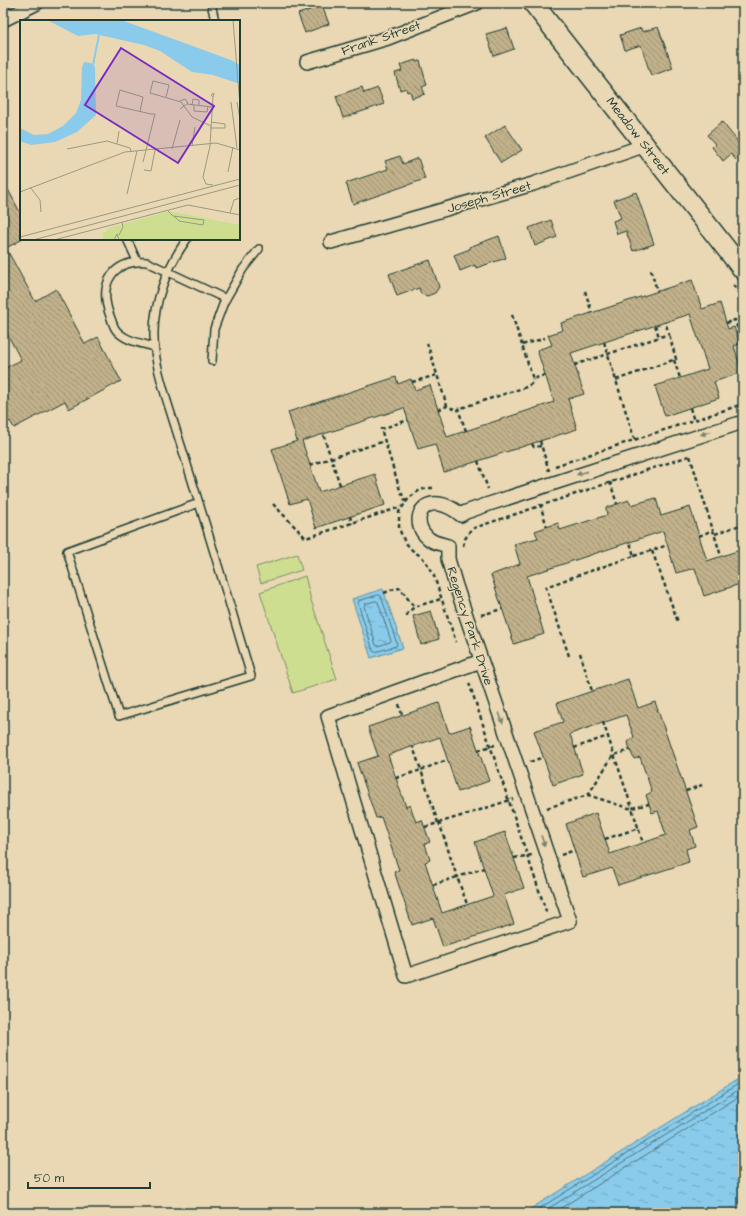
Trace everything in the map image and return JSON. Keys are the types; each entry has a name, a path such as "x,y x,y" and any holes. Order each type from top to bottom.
{"street":[{"path":"3,20 20,17 37,3"},
{"name":"Frank Street","path":"307,62 388,38 477,3"},
{"name":"Meadow Street","path":"533,3 743,270"},
{"name":"Joseph Street","path":"331,242 533,184 646,145"},
{"name":"Regency Park Drive","path":"481,661 328,716 406,976 570,921 450,568 448,546 428,539 422,532 418,517 420,513 427,506 437,503 444,505 462,515 466,512 489,504 743,422"}],"lane":[{"path":"211,3 215,20"},
{"path":"127,240 137,261"},
{"path":"186,240 168,272 162,289 156,317 154,347 164,390 200,503 251,676 119,716 67,552 200,503"},
{"path":"212,361 214,329 226,300 243,269 259,249"},
{"path":"154,347 128,340 116,330 107,308 106,287 114,272 122,265 137,261 147,262 226,300"}],"path":[{"path":"651,270 657,291"},
{"path":"585,291 592,313"},
{"path":"427,342 447,406 454,410 526,387 531,384 533,379 512,314"},
{"path":"726,322 735,320 738,333 743,332"},
{"path":"666,322 676,359 674,360 680,378"},
{"path":"656,325 659,337"},
{"path":"574,365 669,334"},
{"path":"522,345 545,338"},
{"path":"604,342 640,455"},
{"path":"616,380 674,360"},
{"path":"412,382 437,375"},
{"path":"533,379 545,375"},
{"path":"438,410 447,406"},
{"path":"690,408 695,425"},
{"path":"458,409 466,431"},
{"path":"406,502 400,490 381,429 408,420"},
{"path":"323,434 340,485"},
{"path":"684,440 721,556"},
{"path":"310,465 385,441"},
{"path":"540,441 550,474"},
{"path":"532,444 534,447 541,446"},
{"path":"463,551 462,547 471,529 690,456"},
{"path":"478,461 489,493"},
{"path":"609,477 616,504"},
{"path":"538,501 547,527"},
{"path":"273,504 306,538 401,507"},
{"path":"350,516 352,524"},
{"path":"715,534 743,524"},
{"path":"699,536 713,530"},
{"path":"630,542 634,556"},
{"path":"569,656 546,588 573,577 668,545"},
{"path":"652,551 678,622"},
{"path":"384,592 400,588 414,607"},
{"path":"407,616 407,614 414,607 441,599"},
{"path":"480,608 482,615"},
{"path":"477,616 502,609"},
{"path":"580,653 592,691"},
{"path":"470,683 490,747 548,917"},
{"path":"603,722 643,843"},
{"path":"574,748 608,736"},
{"path":"478,750 496,745"},
{"path":"413,746 467,904"},
{"path":"588,795 608,762 614,755 630,750"},
{"path":"396,778 447,760"},
{"path":"686,791 702,785"},
{"path":"533,813 588,795 628,808 649,804"},
{"path":"425,827 513,799"},
{"path":"605,840 639,828"},
{"path":"557,856 574,850"},
{"path":"514,858 532,854"},
{"path":"433,886 484,868"}],"green space":[{"path":"297,554 302,570 261,583 256,567"},
{"path":"305,576 311,600 337,679 293,693 260,592"}],"water":[{"path":"383,589 403,648 371,658 352,599"},
{"path":"743,1076 743,1213 525,1213 535,1206"}],"building":[{"path":"307,3 321,3 329,24 305,33 298,14 310,10"},
{"path":"658,27 673,68 651,76 641,45 625,50 620,35 641,28 642,32"},
{"path":"507,28 514,49 494,56 486,34"},
{"path":"416,60 416,62 420,61 427,85 422,87 425,94 412,98 410,91 407,92 406,88 400,90 395,73 402,71 400,65"},
{"path":"362,87 364,93 378,88 384,104 343,118 336,96"},
{"path":"722,122 743,148 743,154 736,160 731,154 723,161 712,147 715,144 707,135"},
{"path":"505,125 522,150 501,163 485,138"},
{"path":"400,156 403,164 418,158 425,179 353,204 346,183 388,169 385,161"},
{"path":"3,180 20,212 21,240 6,248 35,301 56,289 85,344 98,337 121,381 69,409 65,401 14,428 10,421 3,425 3,369 21,360 3,326"},
{"path":"636,192 654,244 633,251 626,231 617,234 613,221 621,218 614,200"},
{"path":"551,220 557,237 535,246 529,228"},
{"path":"499,236 506,258 476,268 475,265 460,271 454,255 470,249 469,247"},
{"path":"430,260 439,287 435,293 427,296 421,294 419,288 397,296 389,274"},
{"path":"692,280 702,309 720,303 728,329 734,327 740,344 734,346 742,372 714,382 719,398 665,416 655,386 708,369 690,314 571,353 584,394 568,399 577,429 444,472 435,444 418,449 404,408 302,441 319,492 375,474 385,505 316,528 307,499 290,504 272,449 297,441 288,412 396,377 398,384 411,379 415,390 430,385 447,437 554,402 537,350 552,345 548,335 563,330 561,323"},
{"path":"656,498 661,516 690,507 707,561 743,549 743,583 704,596 695,568 676,573 663,531 527,576 544,634 514,644 491,575 520,564 514,544 538,538 535,531 558,523 560,530 607,515 606,508 629,500 631,505"},
{"path":"431,611 439,639 421,645 413,616"},
{"path":"628,679 638,708 655,702 698,827 690,830 695,846 686,849 689,862 618,885 612,868 583,877 566,824 596,813 610,854 666,835 658,811 652,813 646,795 652,792 640,757 634,759 630,750 628,742 634,737 626,715 570,734 583,774 553,785 534,731 563,722 557,703"},
{"path":"439,703 449,733 470,726 489,781 458,792 440,737 388,755 406,807 410,805 416,822 422,820 430,842 425,844 430,860 425,862 442,913 493,896 475,842 505,832 524,888 504,895 514,924 443,947 433,918 412,925 394,871 399,870 381,817 376,818 357,763 378,756 368,727"}]}
